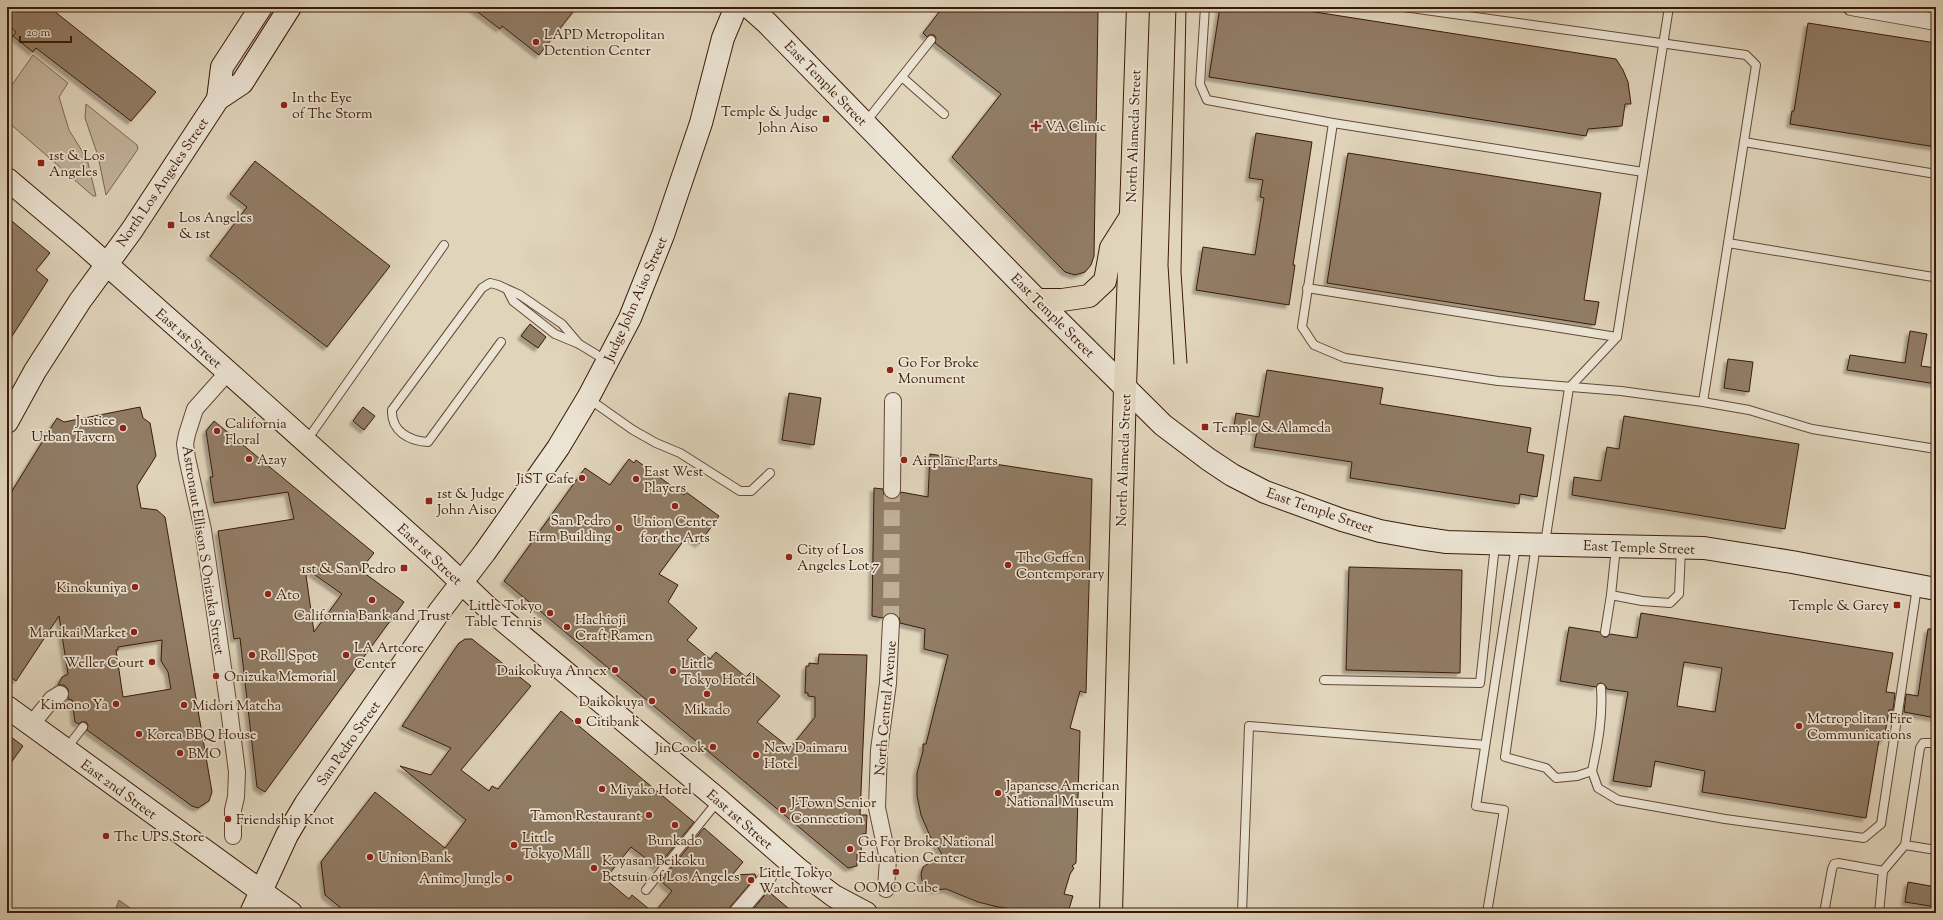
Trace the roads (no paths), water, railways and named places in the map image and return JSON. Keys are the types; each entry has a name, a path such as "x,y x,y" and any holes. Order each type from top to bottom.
{"main road":[{"name":"North Los Angeles Street","path":"218,99 222,67 261,7"},
{"name":"North Los Angeles Street","path":"7,422 35,371 106,265 132,230 218,99 242,82 290,7"},
{"name":"Judge John Aiso Street","path":"462,584 558,448 608,362 630,318 663,235 702,123 723,38 736,7"},
{"name":"East Temple Street","path":"749,7 767,23 1037,300 1163,425 1232,475 1265,492 1317,512 1380,531 1447,542 1704,548 1784,561 1927,588"},
{"name":"North Alameda Street","path":"1111,913 1125,387 1138,7"},
{"name":"East 1st Street","path":"7,179 77,238 228,372 487,607 719,800 798,869 834,896 866,913"},
{"path":"1037,300 1067,300 1089,296 1105,281 1111,248 1131,217"},
{"name":"San Pedro Street","path":"251,913 287,835 306,803 439,612 462,584"},
{"name":"East 2nd Street","path":"7,707 291,913"}],"street":[{"path":"1851,7 1936,22"},
{"name":"Astronaut Ellison S Onizuka Street","path":"228,372 195,409 186,434 187,458 203,530 237,772 236,797 232,810 233,836"},
{"path":"892,490 893,401"},
{"name":"North Central Avenue","path":"886,889 888,859 877,808 879,750 888,683 891,622"},
{"path":"32,725 52,700 60,694"},
{"path":"737,913 768,877"}],"lane":[{"path":"1205,7 1200,84 1207,100 1333,123 1643,172"},
{"path":"1404,7 1746,55 1756,65 1703,402"},
{"path":"1324,680 1480,683 1569,388 1617,336 1668,7"},
{"path":"865,124 931,40"},
{"path":"902,77 944,114"},
{"path":"1333,123 1302,327 1314,345 1345,358 1498,381 1569,388 1621,391 1703,402 1748,410 1812,429 1936,449"},
{"path":"1744,142 1936,174"},
{"path":"1728,242 1933,277 1936,275"},
{"path":"305,442 444,245"},
{"path":"501,342 428,442 416,441 404,435 397,428 392,418 392,410 482,288 490,284 498,285 520,295 562,324 579,344"},
{"path":"1307,288 1617,336"},
{"path":"508,290 513,301 555,334 579,344 608,362"},
{"path":"588,398 633,430 656,443 680,453 740,492 751,491 770,473"},
{"path":"1487,913 1504,810 1476,806 1485,746 1523,544"},
{"path":"1523,544 1505,757 1546,768 1556,778 1577,776 1592,771"},
{"path":"1605,632 1611,595 1616,546"},
{"path":"1611,595 1642,601 1670,603 1679,594 1681,548"},
{"path":"1600,688 1602,710 1598,747 1592,771 1598,788 1618,800 1769,825 1864,838 1881,824 1927,588"},
{"path":"1242,913 1249,726 1485,746"},
{"path":"66,750 83,727"},
{"path":"1880,913 1883,871 1905,845 1920,748 1923,743 1936,743"},
{"path":"646,890 719,800"},
{"path":"1905,845 1936,850"},
{"path":"1824,913 1834,864 1883,871"}],"tunnel":[{"path":"891,622 892,490"}],"tram line":[{"path":"1174,364 1168,265 1176,7"},
{"path":"1186,7 1181,272 1187,363"}],"place":[{"name":"LAPD Metropolitan Detention Center","path":"536,42"},
{"name":"In the Eye of The Storm","path":"284,105"},
{"name":"Temple & Judge John Aiso","path":"826,119"},
{"name":"VA Clinic","path":"1036,126"},
{"name":"1st & Los Angeles","path":"41,163"},
{"name":"Los Angeles & 1st","path":"171,225"},
{"name":"Go For Broke Monument","path":"890,370"},
{"name":"Temple & Alameda","path":"1205,427"},
{"name":"Justice Urban Tavern","path":"123,428"},
{"name":"California Floral","path":"217,431"},
{"name":"Azay","path":"249,459"},
{"name":"Airplane Parts","path":"904,460"},
{"name":"JiST Cafe","path":"582,478"},
{"name":"East West Players","path":"636,479"},
{"name":"1st & Judge John Aiso","path":"429,501"},
{"name":"Union Center for the Arts","path":"675,506"},
{"name":"San Pedro Firm Building","path":"619,528"},
{"name":"City of Los Angeles Lot 7","path":"789,557"},
{"name":"The Geffen Contemporary","path":"1008,565"},
{"name":"1st & San Pedro","path":"404,568"},
{"name":"Kinokuniya","path":"135,587"},
{"name":"Ato","path":"268,594"},
{"name":"California Bank and Trust","path":"372,600"},
{"name":"Temple & Garey","path":"1897,605"},
{"name":"Little Tokyo Table Tennis","path":"550,613"},
{"name":"Hachioji Craft Ramen","path":"567,627"},
{"name":"Marukai Market","path":"134,632"},
{"name":"Roll Spot","path":"252,655"},
{"name":"LA Artcore Center","path":"346,655"},
{"name":"Weller Court","path":"152,662"},
{"name":"Daikokuya Annex","path":"615,670"},
{"name":"Little Tokyo Hotel","path":"673,671"},
{"name":"Onizuka Memorial","path":"216,676"},
{"name":"Mikado","path":"707,694"},
{"name":"Daikokuya","path":"652,701"},
{"name":"Kimono Ya","path":"116,704"},
{"name":"Midori Matcha","path":"184,705"},
{"name":"Citibank","path":"578,721"},
{"name":"Metropolitan Fire Communications","path":"1799,726"},
{"name":"Korea BBQ House","path":"139,734"},
{"name":"JinCook","path":"713,747"},
{"name":"BMO","path":"180,753"},
{"name":"New Daimaru Hotel","path":"756,755"},
{"name":"Miyako Hotel","path":"602,789"},
{"name":"Japanese American National Museum","path":"998,793"},
{"name":"J-Town Senior Connection","path":"783,810"},
{"name":"Tamon Restaurant","path":"649,815"},
{"name":"Friendship Knot","path":"228,819"},
{"name":"Bunkado","path":"675,825"},
{"name":"The UPS Store","path":"106,836"},
{"name":"Little Tokyo Mall","path":"514,845"},
{"name":"Go For Broke National Education Center","path":"850,849"},
{"name":"Union Bank","path":"370,857"},
{"name":"Koyasan Beikoku Betsuin of Los Angeles","path":"594,868"},
{"name":"OOMO Cube","path":"896,872"},
{"name":"Anime Jungle","path":"509,878"},
{"name":"Little Tokyo Watchtower","path":"751,880"}]}
